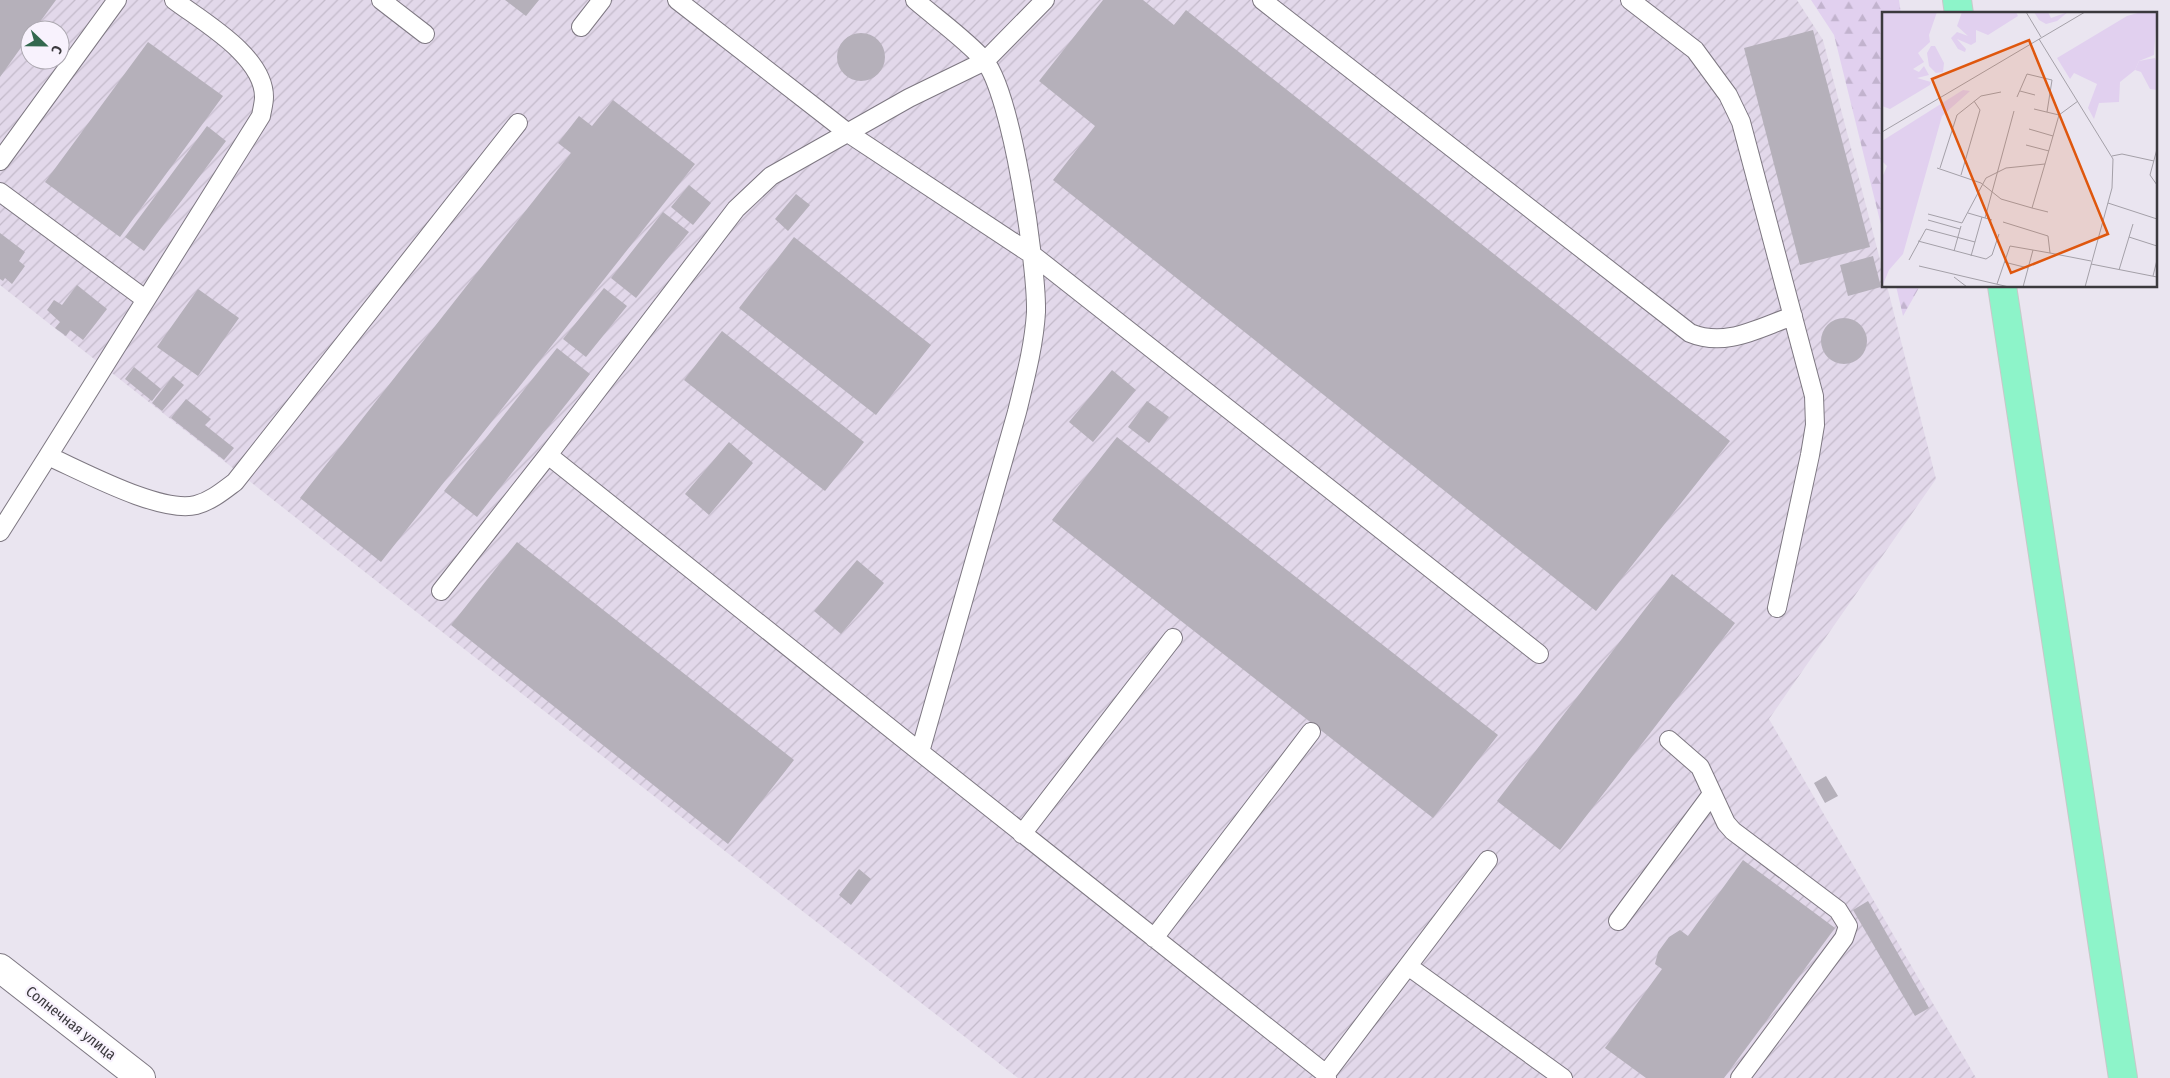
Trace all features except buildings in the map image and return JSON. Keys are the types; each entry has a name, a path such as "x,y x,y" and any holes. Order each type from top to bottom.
{"main road":[{"path":"2002,288 2123,1078"}],"street":[{"name":"Солнечная улица","path":"0,968 141,1078"}],"lane":[{"path":"0,161 117,0"},
{"path":"0,532 260,116 264,96 258,74 246,55 174,0"},
{"path":"381,0 425,34"},
{"path":"581,27 602,0"},
{"path":"677,0 848,133 1034,256 1539,654"},
{"path":"915,0 984,61 1001,98 1034,256 1036,312 1031,357 920,752"},
{"path":"441,591 752,191 771,176 909,98 984,61 1045,0"},
{"path":"1262,0 1690,333 1705,339 1719,340 1793,316"},
{"path":"1630,0 1695,50 1728,95 1741,122 1814,396 1815,424 1777,608"},
{"path":"48,456 154,502 176,507 195,505 215,497 235,482 518,123"},
{"path":"0,192 145,299"},
{"path":"548,455 1326,1076 1488,860"},
{"path":"1022,834 1173,638"},
{"path":"1154,938 1311,732"},
{"path":"1669,740 1700,767 1726,823 1732,831 1838,910 1848,926 1844,938 1740,1078"},
{"path":"1618,921 1712,794"},
{"path":"1408,966 1563,1078"}],"shaded area":[{"path":"0,0 1797,0 1823,40 1882,267 1882,288 1888,288 1936,479 1769,719 1976,1078 1018,1078 370,576 0,285"}],"green space":[{"path":"1811,0 1899,0 1901,12 1882,12 1882,229 1834,35"},
{"path":"1896,288 1919,288 1903,316"}]}
